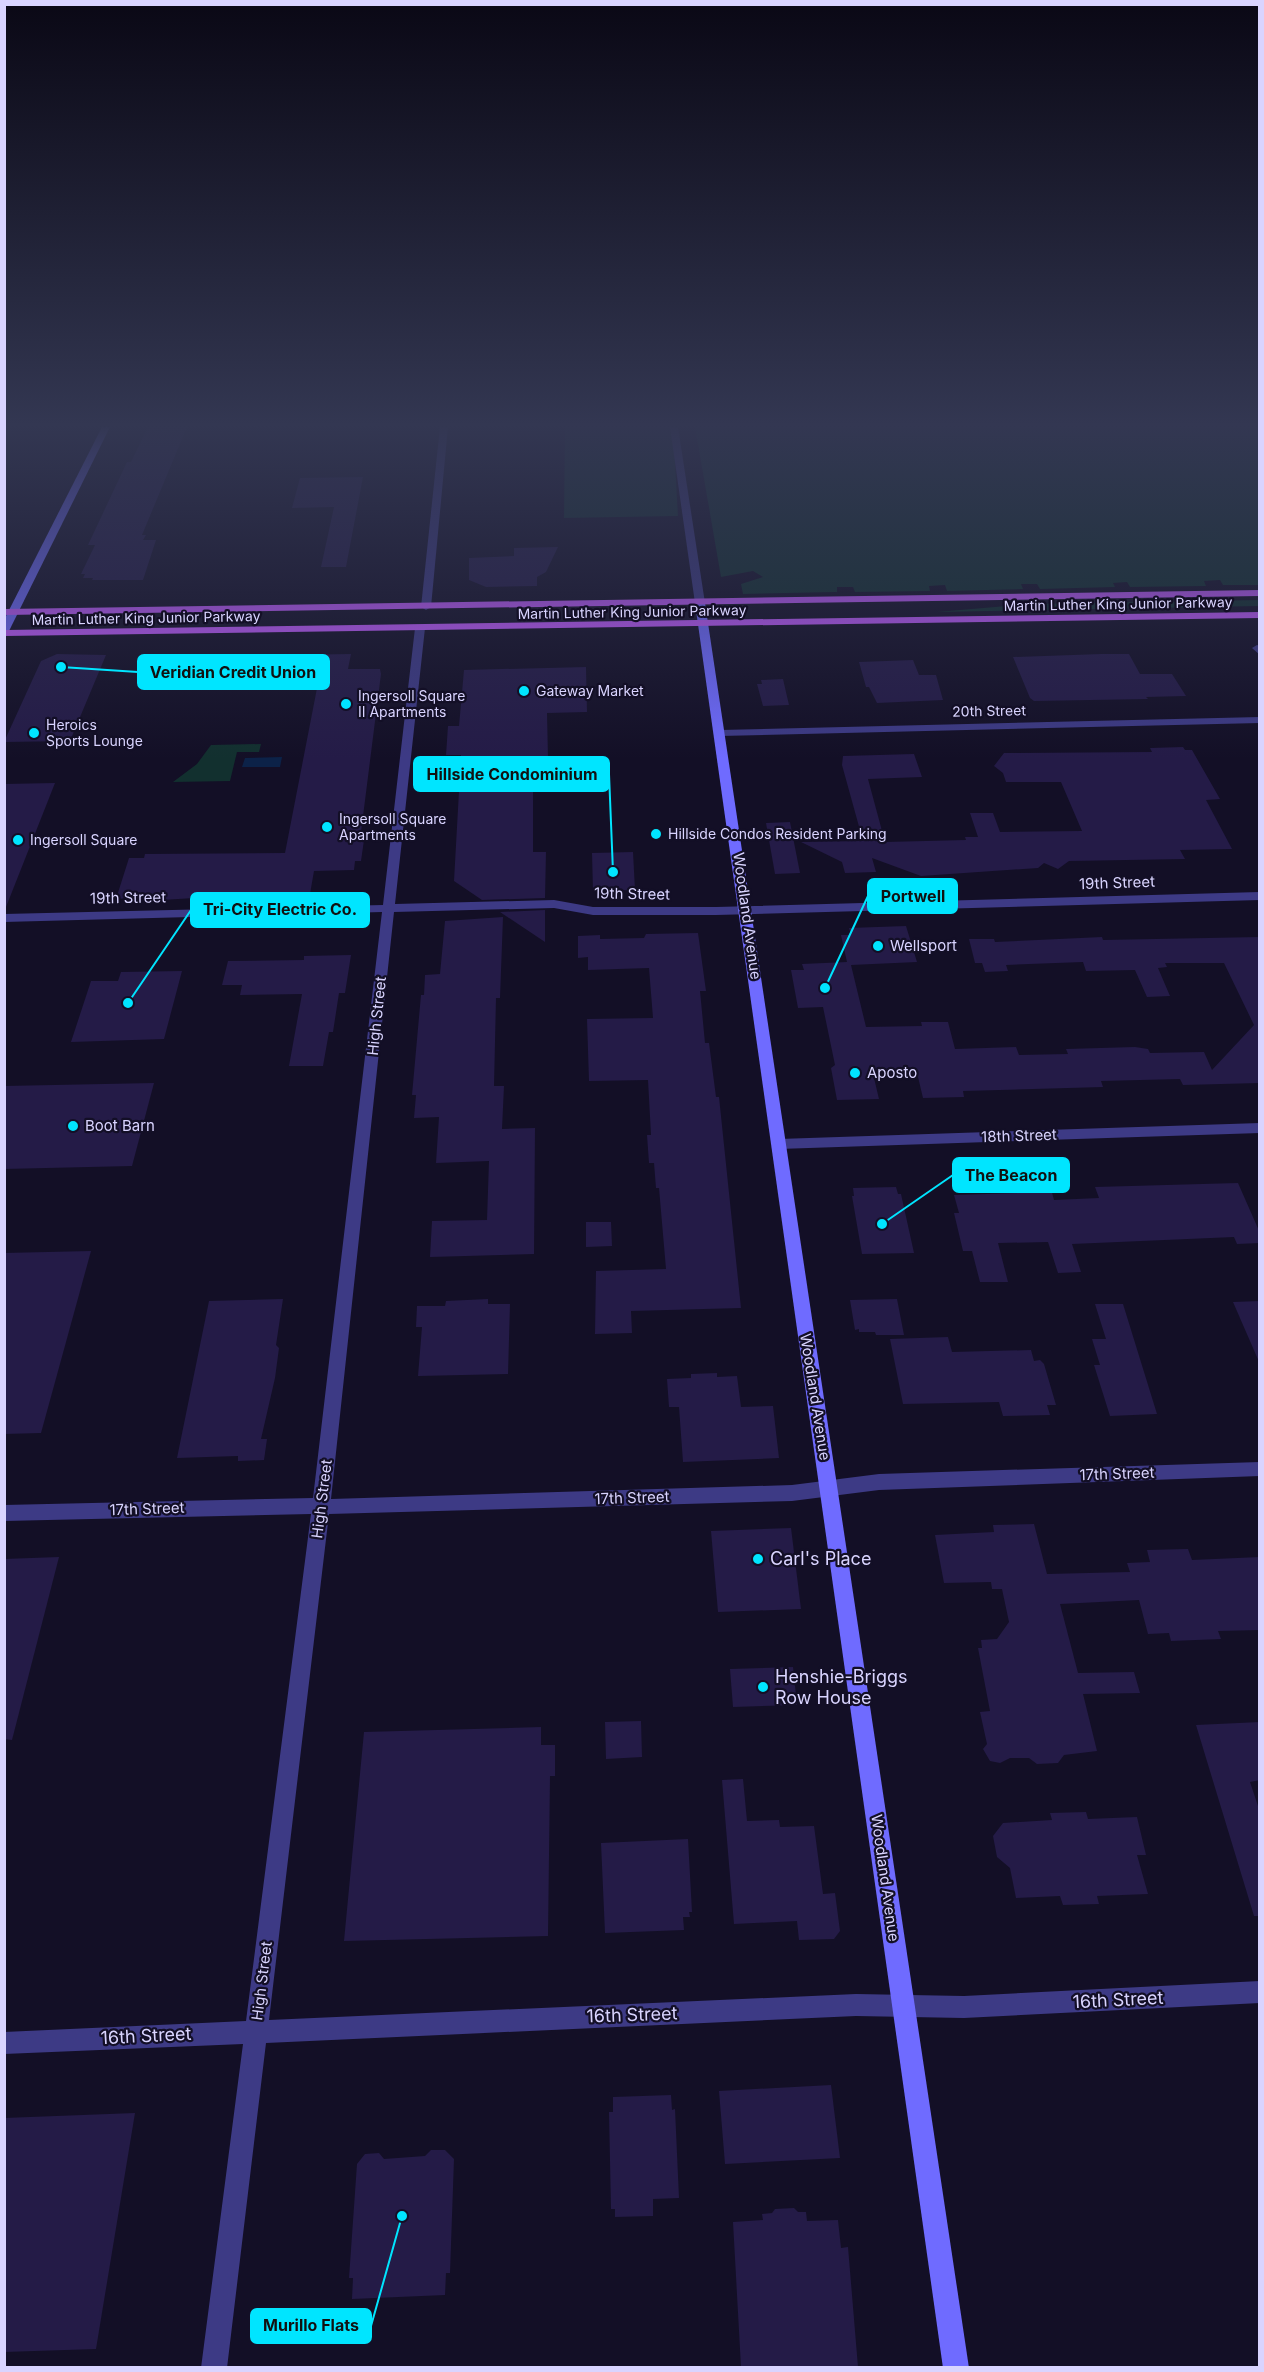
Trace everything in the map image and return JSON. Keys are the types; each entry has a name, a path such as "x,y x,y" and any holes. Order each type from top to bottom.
{"main road":[{"name":"Martin Luther King Junior Parkway","path":"9,612 1260,593"},
{"name":"Martin Luther King Junior Parkway","path":"4,632 703,625 1260,615"}],"street":[{"path":"4,632 9,612 48,538"},
{"path":"426,607 433,538"},
{"name":"Woodland Avenue","path":"690,538 747,910 956,2367"},
{"name":"High Street","path":"214,2367 321,1506 420,628"},
{"name":"20th Street","path":"720,733 1260,720"},
{"name":"19th Street","path":"4,918 554,904 593,911 747,910 1260,896"},
{"name":"18th Street","path":"779,1144 1260,1128"},
{"name":"17th Street","path":"4,1514 276,1504 364,1507 780,1494 879,1482 1260,1469"},
{"name":"16th Street","path":"4,2043 844,2006 964,2007 1260,1992"}],"green space":[{"path":"714,538 1259,538 1259,585 1223,585 1220,580 1204,581 1206,586 1130,587 1127,582 1113,583 1115,587 1040,589 1037,584 1021,584 1023,589 947,591 945,585 929,586 930,591 855,592 853,587 837,587 837,592 743,594 741,584 763,577 753,571 721,577"},
{"path":"1259,600 1259,606 937,612 1031,604"},
{"path":"261,744 259,752 237,752 230,781 173,782 197,764 211,745"}],"water":[{"path":"282,757 280,767 242,767 245,758"}],"building":[{"path":"91,538 144,538 143,540 156,540 143,580 83,578 85,574 81,574 95,545 88,545"},
{"path":"327,538 352,538 346,567 321,567"},
{"path":"558,547 546,572 537,577 537,586 486,587 469,580 469,558 514,556 514,548"},
{"path":"57,654 106,655 70,741 4,742 41,661"},
{"name":"Ingersoll Square Apartments","path":"351,654 348,669 380,669 381,674 360,840 364,840 361,861 355,861 354,870 314,871 310,894 294,894 293,898 194,898 130,902 132,898 116,899 129,858 144,858 145,854 285,853 318,683 222,684 229,656"},
{"path":"1129,654 1140,674 1172,674 1186,696 1034,701 1030,698 1013,657"},
{"path":"913,660 919,675 936,675 943,700 877,703 869,687 866,687 859,662"},
{"path":"586,667 587,712 547,713 548,758 533,758 533,852 546,852 545,898 482,900 454,881 461,755 446,755 448,726 459,726 464,670"},
{"path":"783,679 789,705 763,706 757,684 762,684 761,680"},
{"path":"1183,747 1185,750 1192,750 1220,799 1206,800 1232,849 1180,850 1185,859 1069,861 1058,869 1044,863 1038,868 921,876 872,858 876,872 845,873 842,862 801,842 863,841 842,765 843,756 914,754 922,777 868,779 885,842 966,840 965,837 978,837 970,813 993,813 1000,832 1082,831 1061,782 1006,782 1003,773 994,766 1004,753 1152,752 1150,748"},
{"name":"Ingersoll Square","path":"55,783 6,907 4,906 4,784"},
{"path":"790,822 800,873 775,874 766,823"},
{"path":"633,852 635,890 593,891 592,853"},
{"path":"545,910 545,942 500,912"},
{"path":"503,917 500,998 496,998 494,1086 504,1086 502,1129 535,1128 534,1254 430,1257 432,1221 487,1220 489,1161 436,1163 439,1117 414,1118 416,1095 412,1095 421,995 424,995 425,975 440,974 445,921"},
{"path":"906,926 917,962 851,965 866,1027 922,1026 921,1022 948,1022 955,1049 1016,1047 1019,1055 1068,1054 1066,1049 1135,1047 1148,1049 1150,1053 1204,1052 1212,1070 1254,1025 1224,963 1165,963 1167,967 1158,968 1170,996 1147,997 1135,970 1086,971 1083,962 1006,965 1008,971 985,972 982,963 975,963 969,939 994,939 995,942 1102,937 1103,940 1260,937 1260,1083 1183,1085 1180,1079 1101,1081 1103,1087 963,1091 964,1097 923,1098 918,1077 874,1078 879,1099 837,1100 831,1068 835,1065 823,1007 798,1008 791,970 804,970 802,964 847,962 841,935 851,935 849,928"},
{"path":"698,933 706,991 700,991 705,1043 709,1043 716,1097 719,1097 741,1308 631,1311 632,1333 595,1334 596,1271 666,1269 659,1188 656,1188 654,1163 649,1163 647,1135 651,1135 648,1080 589,1081 587,1019 653,1018 649,968 588,970 588,957 578,958 578,936 600,935 600,939 644,938 646,934"},
{"path":"351,955 345,993 339,993 333,1032 329,1032 323,1066 289,1066 302,994 240,995 242,985 222,985 228,961 304,960 304,956"},
{"path":"182,971 164,1039 71,1042 91,981 118,981 121,972"},
{"name":"Boot Barn","path":"154,1083 132,1166 4,1169 4,1086"},
{"path":"1238,1183 1260,1233 1260,1243 1237,1244 1234,1237 1072,1244 1081,1272 1058,1273 1048,1242 998,1243 1008,1282 980,1282 972,1251 963,1251 954,1213 959,1213 954,1195 1020,1193 1018,1186 1050,1185 1054,1200 1099,1198 1095,1187"},
{"path":"896,1187 898,1194 901,1194 914,1253 862,1254 852,1196 854,1196 853,1188"},
{"path":"586,1222 611,1222 612,1246 586,1247"},
{"path":"91,1251 41,1433 4,1434 4,1253"},
{"path":"283,1299 276,1345 279,1348 275,1378 261,1439 267,1439 264,1460 238,1461 238,1456 177,1458 209,1301"},
{"path":"488,1299 488,1304 510,1304 508,1374 418,1376 422,1327 416,1327 417,1306 445,1306 446,1301"},
{"path":"897,1299 904,1335 876,1335 875,1332 855,1330 850,1300"},
{"path":"1260,1301 1260,1364 1233,1302"},
{"path":"1095,1304 1123,1304 1157,1414 1110,1416 1094,1365 1100,1365 1092,1339 1106,1339"},
{"path":"948,1337 952,1352 1031,1350 1034,1361 1040,1360 1044,1364 1056,1405 1047,1405 1050,1415 1003,1416 999,1402 903,1404 890,1339"},
{"path":"717,1373 717,1377 737,1376 741,1407 773,1406 779,1458 683,1462 679,1407 669,1407 667,1379 691,1378 691,1374"},
{"path":"1034,1524 1047,1574 1130,1572 1127,1563 1150,1562 1147,1550 1188,1549 1192,1560 1260,1557 1260,1630 1218,1631 1221,1639 1171,1641 1169,1633 1148,1634 1139,1600 1060,1604 1078,1673 1134,1672 1140,1693 1083,1694 1097,1751 1064,1755 1058,1763 1037,1764 1029,1758 1010,1758 1000,1763 990,1761 983,1749 987,1744 980,1712 990,1711 978,1648 982,1648 981,1640 997,1639 1009,1622 1002,1589 992,1589 991,1582 944,1583 935,1535 994,1532 993,1525"},
{"path":"791,1528 801,1609 718,1612 711,1531"},
{"path":"59,1557 12,1740 4,1739 4,1559"},
{"name":"Henshie-Briggs Row House","path":"793,1667 797,1705 733,1707 730,1669"},
{"path":"641,1721 642,1757 606,1759 605,1722"},
{"path":"1260,1722 1260,1780 1250,1782 1260,1812 1260,1916 1254,1916 1196,1725"},
{"path":"541,1727 541,1745 555,1745 555,1776 550,1776 548,1936 344,1941 364,1732"},
{"path":"743,1779 747,1821 779,1820 780,1827 814,1826 823,1894 835,1893 840,1931 834,1939 799,1940 797,1921 734,1924 722,1780"},
{"path":"1086,1812 1088,1819 1137,1817 1146,1855 1137,1855 1148,1894 1097,1896 1099,1904 1063,1905 1060,1896 1016,1898 1010,1868 997,1857 993,1836 1003,1823 1052,1820 1050,1813"},
{"path":"688,1839 692,1912 689,1912 690,1917 683,1917 684,1930 605,1933 601,1843"},
{"path":"831,2085 840,2158 725,2164 719,2091"},
{"path":"671,2095 672,2110 675,2109 679,2198 653,2199 653,2216 615,2217 615,2209 611,2209 609,2112 613,2112 613,2097"},
{"path":"135,2113 96,2349 4,2352 4,2118"},
{"path":"431,2150 445,2150 454,2159 450,2273 446,2273 445,2295 352,2299 353,2278 349,2278 357,2164 365,2154 379,2153 384,2159 425,2156"},
{"path":"794,2208 798,2212 806,2212 807,2221 838,2220 841,2248 848,2247 858,2367 741,2367 733,2222 763,2220 762,2214 772,2213 775,2209"}],"place":[{"name":"Veridian Credit Union","path":"61,667"},
{"name":"Gateway Market","path":"524,691"},
{"name":"Ingersoll Square II Apartments","path":"346,704"},
{"name":"Heroics Sports Lounge","path":"34,733"},
{"name":"Ingersoll Square Apartments","path":"327,827"},
{"name":"Hillside Condos Resident Parking","path":"656,834"},
{"name":"Ingersoll Square","path":"18,840"},
{"name":"Hillside Condominium","path":"613,872"},
{"name":"Wellsport","path":"878,946"},
{"name":"Portwell","path":"825,988"},
{"name":"Tri-City Electric Co.","path":"128,1003"},
{"name":"Aposto","path":"855,1073"},
{"name":"Boot Barn","path":"73,1126"},
{"name":"The Beacon","path":"882,1224"},
{"name":"Carl's Place","path":"758,1559"},
{"name":"Henshie-Briggs Row House","path":"763,1687"},
{"name":"Murillo Flats","path":"402,2216"}]}
